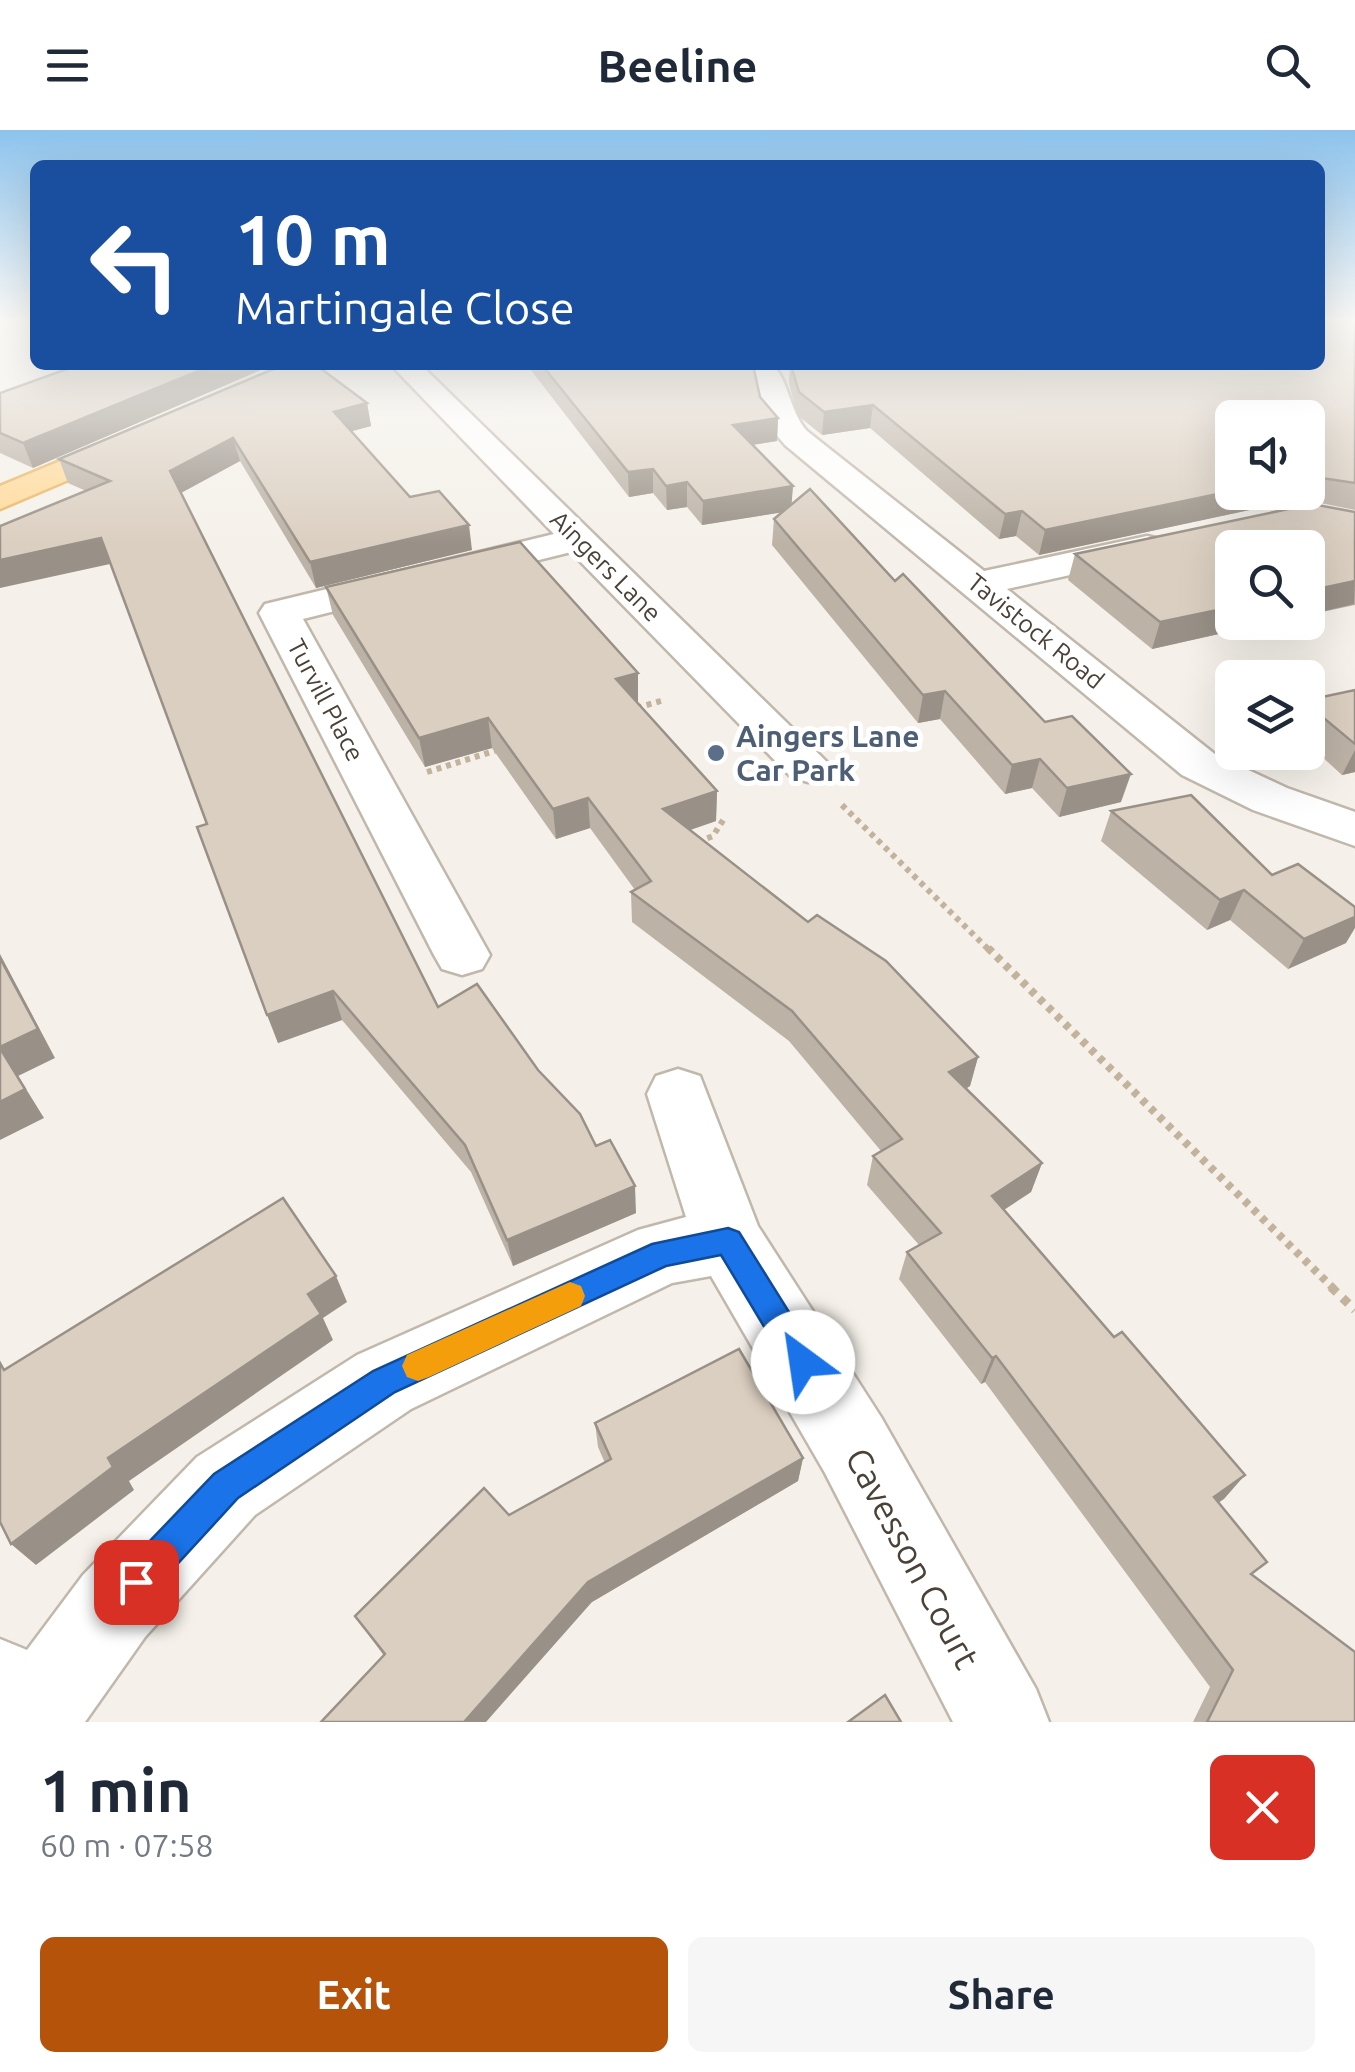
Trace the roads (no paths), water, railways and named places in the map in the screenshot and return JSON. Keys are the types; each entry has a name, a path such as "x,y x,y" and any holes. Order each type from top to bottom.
{"main road":[{"path":"0,498 156,432"}],"street":[{"name":"Aingers Lane","path":"434,395 808,767"},
{"name":"Tavistock Road","path":"772,395 779,420 796,438 1199,766 1270,799 1355,830"},
{"path":"979,584 1187,538"},
{"name":"Turvill Place","path":"462,955 279,613 579,539"},
{"name":"Cavesson Court","path":"678,1094 728,1241 853,1445 1002,1722"},
{"path":"22,1706 226,1486 384,1382 663,1253 728,1241"}],"place":[{"name":"Aingers Lane Car Park","path":"716,753"}]}
